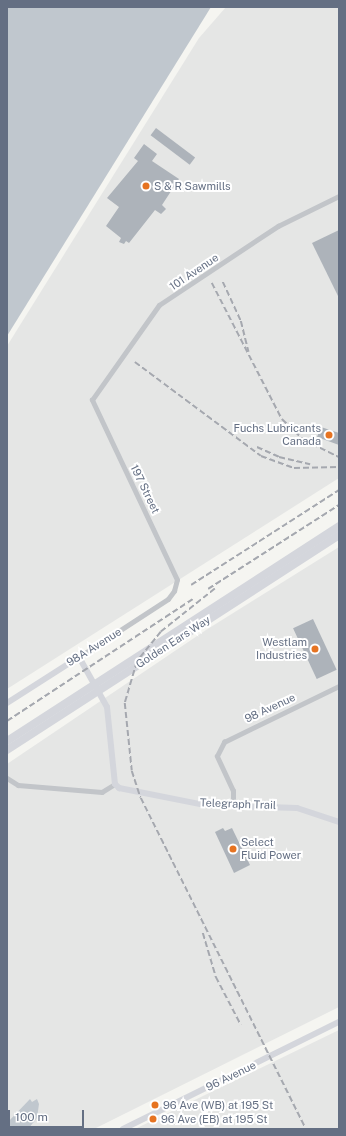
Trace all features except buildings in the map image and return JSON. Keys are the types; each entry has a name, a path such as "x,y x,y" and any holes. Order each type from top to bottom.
{"highway":[{"name":"Golden Ears Way","path":"7,750 56,714 275,572 339,526"},
{"name":"Golden Ears Way","path":"275,572 339,535"},
{"name":"Golden Ears Way","path":"7,741 56,714"}],"street":[{"name":"101 Avenue","path":"92,400 159,305 278,226 339,196"},
{"name":"197 Street","path":"92,400 173,568 176,587"},
{"name":"98A Avenue","path":"7,703 168,600 176,587"},
{"path":"7,778 18,785 102,792 115,784 107,707 79,657"},
{"name":"98 Avenue","path":"233,805 233,791 218,756 230,737 339,686"},
{"name":"Telegraph Trail","path":"115,784 124,791 205,805 297,808 339,822"},
{"name":"96 Avenue","path":"124,1129 339,1022"}],"shaded area":[{"path":"7,7 211,7 7,336"},
{"path":"226,7 339,7 339,478 7,689 7,346 199,38"},
{"path":"339,547 339,1007 94,1129 7,1129 7,764 206,630"},
{"path":"339,1030 339,1129 135,1129"},
{"path":"30,1099 32,1102 37,1099 39,1104 37,1118 28,1129 7,1129 7,1123"}],"railway":[{"path":"223,282 241,321 249,352"},
{"path":"212,283 282,419 304,440 339,457"},
{"path":"135,362 261,456 294,468 339,467"},
{"path":"257,447 279,457 310,464"},
{"path":"191,585 339,490"},
{"path":"208,589 339,505"},
{"path":"215,589 161,632 137,662 125,703 132,771 141,798 306,1129"},
{"path":"7,721 193,599"},
{"path":"203,933 216,977 241,1025"}],"place":[{"name":"S & R Sawmills","path":"146,186"},
{"name":"Fuchs Lubricants Canada","path":"329,435"},
{"name":"Westlam Industries","path":"315,649"},
{"name":"Select Fluid Power","path":"233,849"},
{"name":"96 Ave (WB) at 195 St","path":"155,1105"},
{"name":"96 Ave (EB) at 195 St","path":"153,1119"}]}
